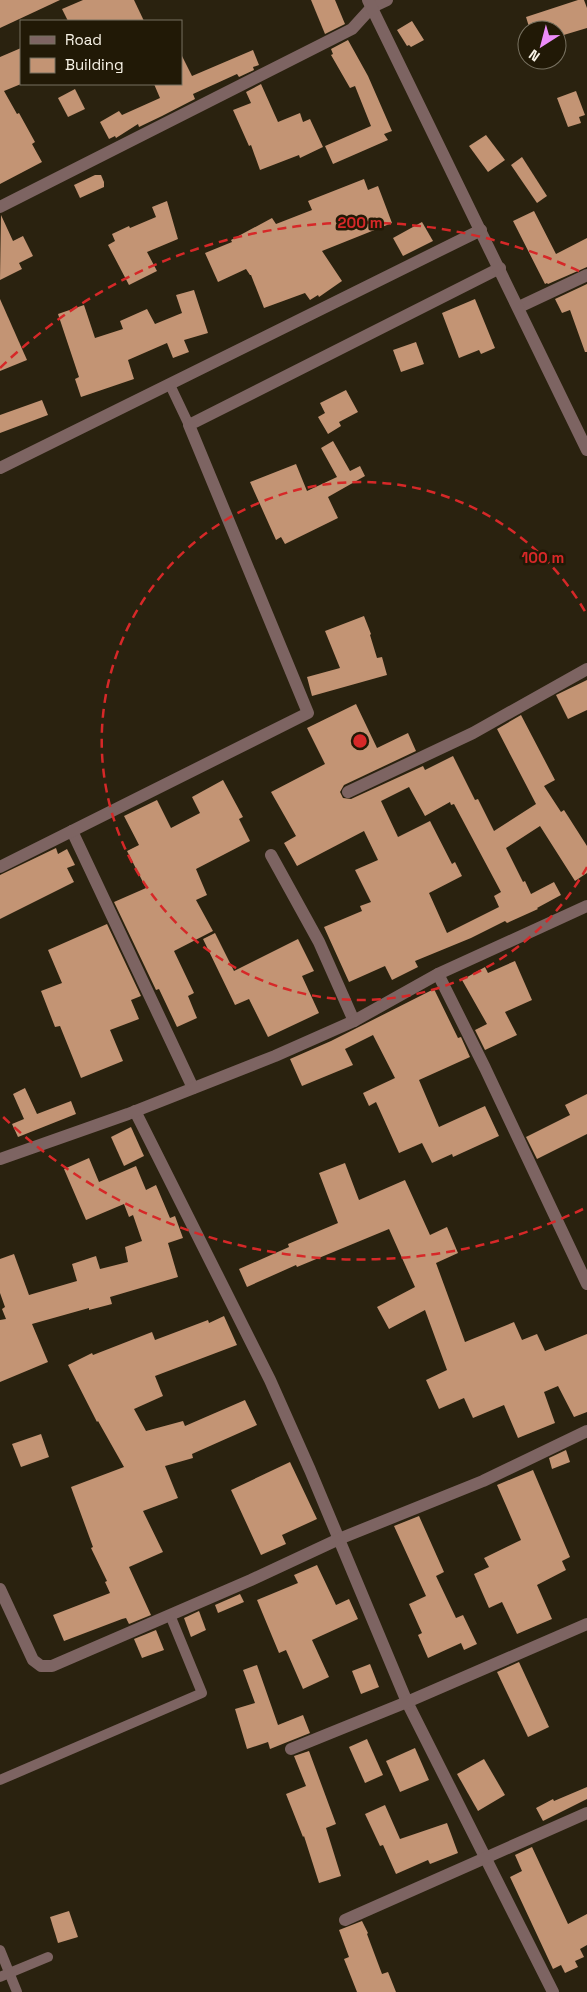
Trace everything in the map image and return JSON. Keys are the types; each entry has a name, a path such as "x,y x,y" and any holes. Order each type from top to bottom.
{"street":[{"path":"0,207 352,29 370,4 387,0"},
{"path":"370,4 519,306 587,450"},
{"path":"0,467 481,230"},
{"path":"0,867 308,713 189,426 500,268"},
{"path":"519,306 587,275"},
{"path":"348,792 473,733 587,669"},
{"path":"72,831 193,1088"},
{"path":"271,855 319,942 354,1021"},
{"path":"0,1159 135,1111 275,1056 354,1021 438,974 587,906"},
{"path":"438,974 485,1068 587,1284"},
{"path":"135,1111 270,1380 407,1702 552,1992"},
{"path":"0,1590 33,1660 41,1666 52,1666 339,1539 483,1481 587,1431"},
{"path":"291,1749 407,1702 587,1624"},
{"path":"345,1920 587,1813"}],"lane":[{"path":"170,384 189,426"},
{"path":"0,1780 202,1693 170,1615"},
{"path":"0,1950 5,1975 18,1992"},
{"path":"5,1975 48,1957"}],"building":[{"path":"0,0 60,0 0,28"},
{"path":"83,0 134,0 144,20 68,20 62,9"},
{"path":"311,0 335,0 345,24 325,34"},
{"path":"578,0 584,0 587,8 587,28 567,34 567,20 527,20 526,17"},
{"path":"412,21 424,40 411,47 407,46 397,30"},
{"path":"348,40 368,76 392,131 384,134 388,140 333,164 325,146 371,126 355,86 350,88 331,55 333,54 331,49"},
{"path":"20,48 20,84 4,91 35,142 32,144 42,162 0,184 0,57"},
{"path":"253,50 259,65 253,67 254,70 239,77 237,74 193,94 195,99 139,127 138,124 116,138 115,136 109,139 100,122 119,111 122,115 160,98 154,85 182,85 182,56 192,76"},
{"path":"261,84 278,122 300,113 303,122 310,119 323,147 300,158 299,155 260,170 251,145 249,146 233,110 251,103 246,92"},
{"path":"75,89 85,109 68,117 58,98"},
{"path":"576,91 585,115 579,117 581,123 568,127 557,98"},
{"path":"486,135 505,160 488,172 469,146"},
{"path":"522,157 547,196 537,203 511,165"},
{"path":"95,175 101,175 104,187 80,198 74,185"},
{"path":"364,179 368,190 378,186 392,223 322,251 342,281 319,297 318,295 310,300 305,293 264,308 251,275 246,269 218,282 205,253 232,242 231,240 272,218 276,224 312,210 308,201"},
{"path":"167,201 178,239 147,252 157,271 129,285 108,245 115,241 112,234 156,217 152,207"},
{"path":"534,211 556,254 587,238 587,267 545,284 513,221"},
{"path":"1,215 13,241 23,236 33,256 19,263 22,269 0,280"},
{"path":"422,222 433,241 403,256 393,238"},
{"path":"587,284 587,352 585,352 570,310 562,313 555,299"},
{"path":"194,290 208,333 184,340 189,352 173,358 167,343 128,360 134,379 81,397 75,379 79,377 58,314 84,305 95,338 123,329 120,321 147,309 155,324 182,313 176,295"},
{"path":"0,299 27,360 0,371"},
{"path":"475,299 495,348 481,354 479,350 459,358 442,313"},
{"path":"416,342 424,364 401,372 393,350"},
{"path":"346,390 358,412 339,422 341,426 328,434 318,417 325,413 320,403"},
{"path":"42,400 48,415 0,433 0,415"},
{"path":"333,441 350,471 360,466 365,476 328,497 338,518 285,544 281,537 276,540 250,482 296,464 307,491 337,477 321,448"},
{"path":"364,616 377,658 382,657 387,675 312,696 307,677 340,668 325,631"},
{"path":"587,680 587,710 568,719 556,695"},
{"path":"356,704 377,748 408,733 416,751 344,785 340,792 343,798 351,799 423,766 425,770 453,756 475,800 478,799 494,831 536,804 497,729 521,715 555,780 544,786 561,812 564,810 587,846 587,873 575,881 540,826 506,848 531,894 554,882 561,895 538,909 507,923 505,921 471,938 415,961 418,967 392,980 385,966 349,982 324,927 362,911 360,906 371,902 355,870 378,860 364,831 297,866 284,843 296,836 271,792 325,764 307,728","holes":["409,787 425,816 450,802 451,805 454,804 501,892 494,896 499,907 447,933 429,893 462,876 455,862 452,864 430,821 398,837 381,801"]},
{"path":"223,780 243,817 239,819 250,841 196,869 207,895 196,900 213,931 174,951 194,993 188,996 197,1018 177,1027 159,989 156,990 114,902 146,888 127,851 139,845 124,816 157,800 171,828 200,813 192,797"},
{"path":"56,848 58,854 67,849 75,865 67,868 74,882 0,919 0,875"},
{"path":"107,924 141,996 131,1000 139,1019 110,1030 123,1061 81,1078 60,1026 55,1027 41,991 62,983 48,950"},
{"path":"215,933 234,971 298,939 314,971 302,976 319,1013 268,1037 249,999 235,1005 203,939"},
{"path":"515,961 532,1000 505,1012 517,1035 485,1050 475,1030 487,1024 462,980 485,967 488,973"},
{"path":"434,989 458,1038 461,1037 470,1057 419,1080 439,1127 485,1106 499,1136 453,1157 452,1154 432,1163 422,1143 399,1153 376,1102 369,1106 363,1093 395,1078 373,1035 345,1049 353,1065 302,1086 290,1059 331,1041"},
{"path":"25,1088 37,1114 71,1101 76,1114 18,1137 12,1124 24,1119 13,1094"},
{"path":"587,1094 587,1134 537,1159 526,1137 570,1115 565,1105"},
{"path":"131,1127 144,1156 124,1166 111,1137"},
{"path":"89,1158 99,1182 136,1166 146,1190 156,1185 170,1218 175,1216 183,1238 168,1243 178,1277 110,1297 112,1304 89,1310 89,1308 32,1324 48,1362 0,1382 0,1320 6,1319 2,1309 5,1307 0,1293 0,1259 14,1254 29,1295 77,1281 72,1264 96,1256 100,1269 128,1262 125,1247 142,1241 133,1215 129,1217 124,1204 86,1220 64,1169"},
{"path":"345,1163 359,1200 405,1180 430,1235 447,1227 458,1253 436,1263 465,1342 514,1322 522,1340 537,1334 545,1351 587,1334 587,1412 574,1417 558,1386 544,1392 555,1423 518,1438 504,1405 473,1418 464,1398 439,1409 426,1380 447,1370 425,1310 389,1329 377,1307 415,1287 389,1229 297,1267 296,1265 247,1287 239,1269 289,1247 288,1244 338,1223 319,1173"},
{"path":"224,1316 237,1345 155,1376 163,1396 134,1409 146,1431 183,1421 185,1426 245,1400 257,1425 192,1454 193,1458 165,1466 178,1498 143,1511 163,1552 129,1567 151,1615 129,1624 126,1618 122,1619 64,1641 53,1615 110,1593 105,1582 107,1581 91,1548 93,1547 71,1487 124,1467 97,1422 68,1365 92,1353 93,1355 152,1332 155,1340 208,1320 209,1323"},
{"path":"41,1434 49,1457 21,1467 12,1444"},
{"path":"566,1450 570,1462 552,1469 549,1458"},
{"path":"290,1462 317,1519 282,1535 286,1544 261,1555 231,1490"},
{"path":"533,1470 570,1557 562,1561 566,1570 537,1585 552,1619 517,1634 502,1602 489,1608 474,1574 489,1567 484,1558 521,1540 497,1485"},
{"path":"419,1516 444,1572 436,1576 456,1618 463,1615 477,1644 464,1650 461,1643 428,1658 418,1635 422,1633 409,1604 426,1596 394,1526"},
{"path":"317,1565 336,1605 349,1599 358,1619 312,1640 329,1677 303,1689 286,1650 279,1653 257,1600 298,1583 294,1575"},
{"path":"240,1594 244,1602 218,1613 215,1605"},
{"path":"199,1611 206,1630 191,1637 184,1618"},
{"path":"156,1630 164,1650 142,1658 134,1639"},
{"path":"519,1662 549,1727 528,1737 497,1672"},
{"path":"370,1664 379,1687 361,1694 352,1671"},
{"path":"257,1665 278,1725 303,1715 310,1733 270,1749 268,1742 247,1749 235,1709 255,1703 243,1670"},
{"path":"367,1739 383,1775 365,1783 349,1747"},
{"path":"415,1748 429,1780 400,1792 386,1761"},
{"path":"309,1751 336,1824 326,1828 341,1876 319,1883 304,1836 286,1794 306,1786 294,1756"},
{"path":"484,1759 505,1795 478,1811 457,1774"},
{"path":"587,1787 587,1799 543,1821 536,1808 553,1799 554,1801"},
{"path":"385,1805 400,1839 447,1823 458,1853 430,1864 428,1860 396,1874 383,1845 380,1846 365,1814"},
{"path":"532,1847 568,1924 587,1914 587,1945 580,1949 584,1957 575,1961 578,1967 565,1973 561,1965 553,1969 510,1877 522,1871 515,1855"},
{"path":"69,1911 78,1937 58,1943 50,1917"},
{"path":"362,1921 382,1974 388,1972 396,1992 357,1992 344,1959 349,1957 339,1930"}]}
